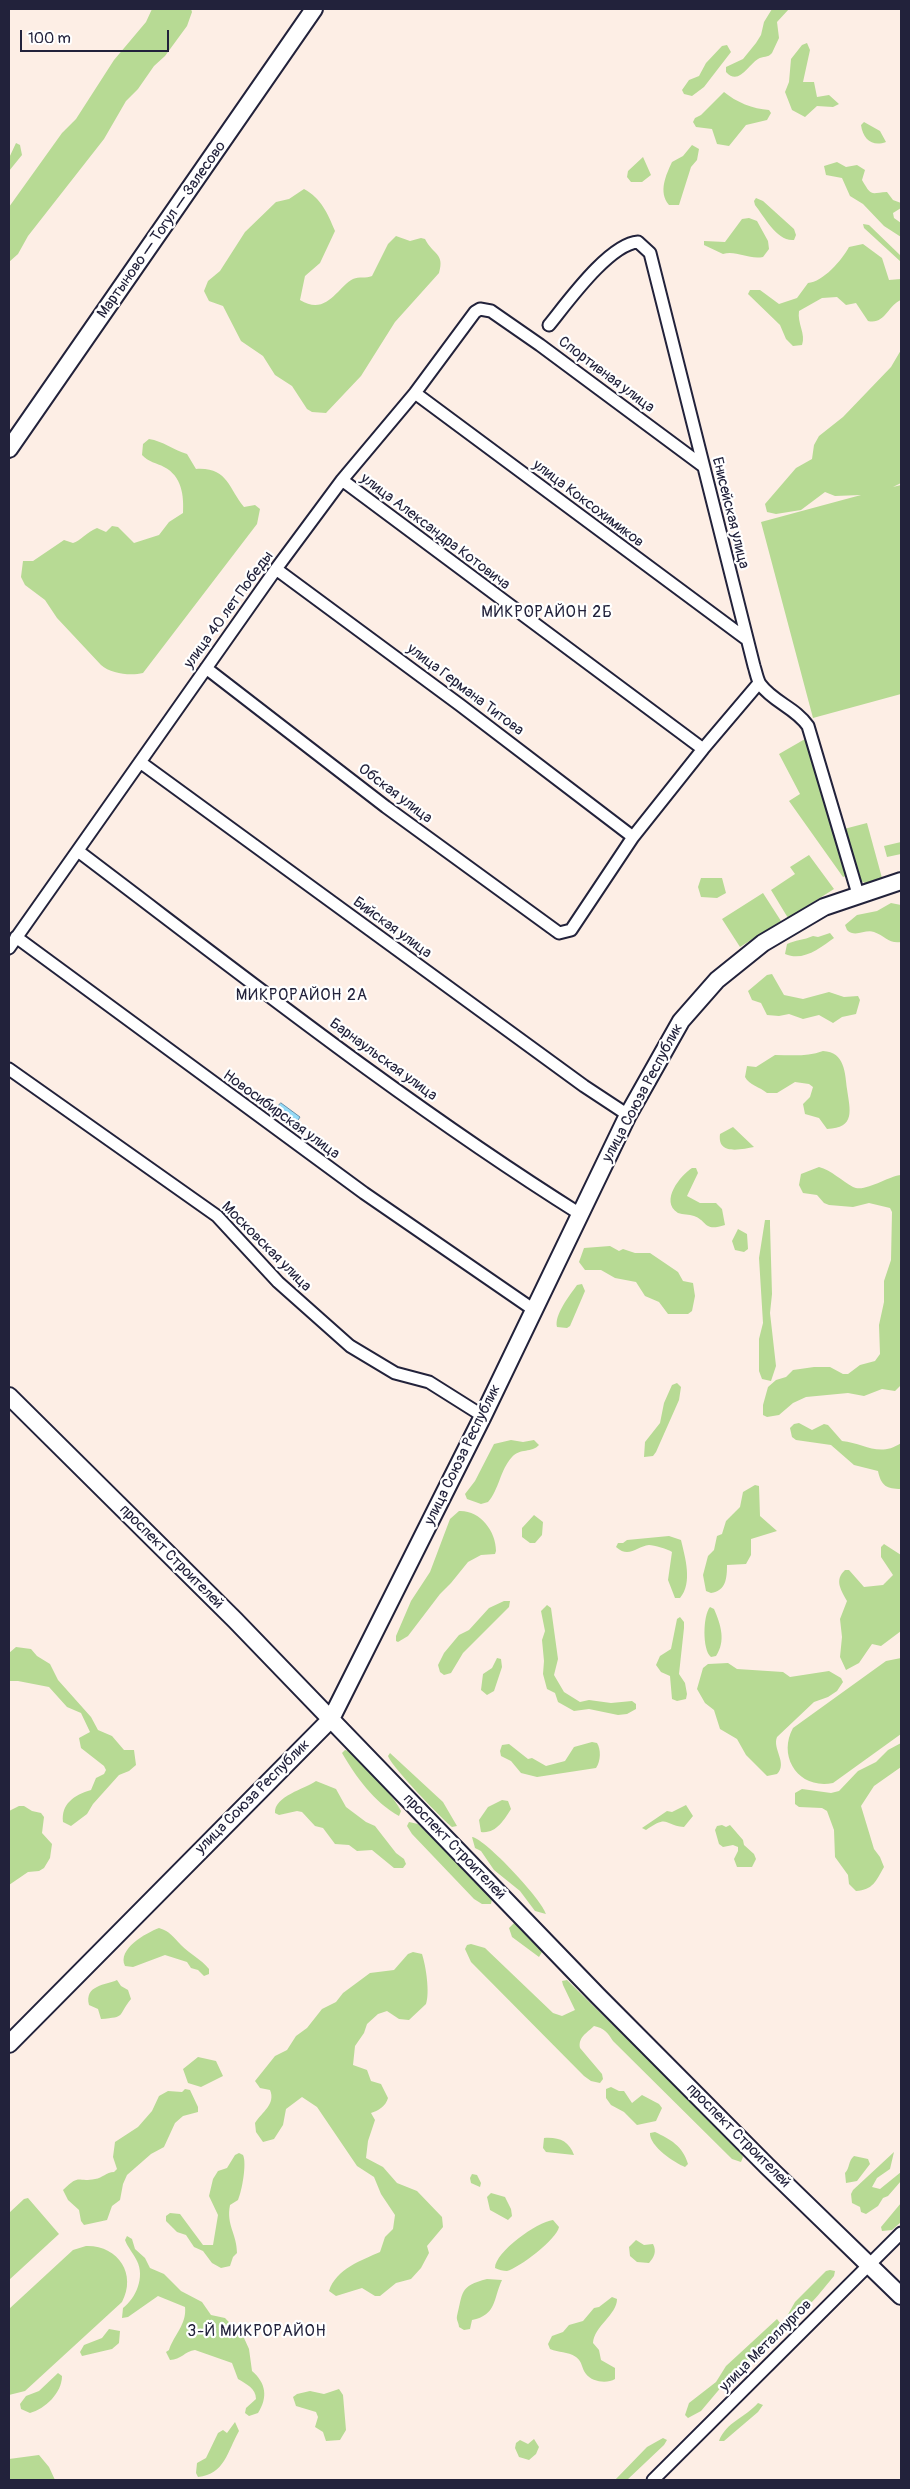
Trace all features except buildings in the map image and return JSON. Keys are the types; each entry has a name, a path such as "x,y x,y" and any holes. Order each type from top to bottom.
{"street":[{"name":"Мартыново — Тогул — Залесово","path":"9,449 314,9"},
{"name":"Енисейская улица","path":"549,325 602,264 629,242 638,242 650,253 673,339 745,638 759,683"},
{"name":"улица 40 лет Победы","path":"9,948 276,569 342,480 415,393 470,316 480,309 490,311"},
{"name":"Спортивная улица","path":"490,311 548,350 703,466"},
{"name":"улица Коксохимиков","path":"415,393 745,638"},
{"name":"улица Александра Котовича","path":"342,480 703,749"},
{"name":"улица Германа Титова","path":"276,569 460,705 633,837"},
{"name":"Обская улица","path":"206,668 386,807 559,933 571,930 633,837"},
{"path":"633,837 703,749 759,683 770,694 798,714 808,726 858,894"},
{"name":"Бийская улица","path":"140,762 584,1086 628,1115"},
{"name":"Барнаульская улица","path":"78,851 254,984 420,1105 522,1177 580,1214"},
{"name":"улица Союза Республик","path":"9,2044 331,1719 483,1416 628,1115 682,1021 717,980 763,943 793,924 824,908 858,894 901,881"},
{"name":"Новосибирская улица","path":"16,937 356,1187 534,1310"},
{"name":"Московская улица","path":"9,1069 217,1216 278,1282 350,1346 395,1373 429,1382 483,1416"},
{"name":"проспект Строителей","path":"9,1396 331,1719 598,1996 901,2296"},
{"name":"улица Металлургов","path":"653,2480 901,2234"}],"green space":[{"path":"152,9 191,9 192,12 187,26 165,56 154,66 138,89 126,101 104,139 28,236 18,254 9,262 9,207 62,133 76,119 114,60 146,22"},
{"path":"772,9 789,9 777,22 779,38 772,53 769,56 758,59 739,76 731,76 726,72 726,67 743,59 756,43 761,35 764,22"},
{"path":"807,43 810,50 803,82 814,82 817,97 829,95 839,104 833,107 817,106 805,117 792,110 785,92 789,82 791,59 802,45"},
{"path":"727,45 731,52 704,87 692,96 684,94 682,90 689,80 699,76 706,63 722,46"},
{"path":"724,92 739,102 751,107 769,110 771,113 767,120 746,125 729,146 717,144 712,129 696,127 693,122"},
{"path":"864,122 880,131 886,142 877,144 869,141 862,130 861,125"},
{"path":"16,143 20,145 22,155 9,171 9,158"},
{"path":"692,145 699,149 697,160 691,167 679,205 669,205 664,195 664,183 667,172 672,162 683,156"},
{"path":"643,157 651,175 642,182 631,182 627,177 628,171"},
{"path":"837,162 846,167 857,165 865,170 862,180 870,192 887,192 893,200 901,203 901,208 893,213 894,218 901,223 901,237 884,226 863,204 850,196 842,178 826,175 824,166"},
{"path":"304,189 319,202 327,213 335,231 320,263 305,276 300,300 309,304 318,305 325,303 353,279 372,276 388,244 396,236 410,241 421,238 425,239 440,262 439,273 395,322 361,376 326,413 312,412 307,409 292,386 275,375 263,356 241,341 223,306 209,301 204,291 208,281 220,271 245,232 276,202 289,199"},
{"path":"756,198 763,201 794,229 796,235 794,240 788,240 777,233 755,205 754,201"},
{"path":"749,218 757,221 768,241 769,249 763,257 758,258 733,253 723,254 704,245 704,241 725,242 742,219"},
{"path":"863,224 869,225 901,256 901,262 864,228"},
{"path":"863,244 882,258 889,280 901,279 901,300 878,320 868,321 856,303 846,305 837,297 822,298 799,311 803,341 802,345 793,346 786,339 780,325 748,294 750,290 760,290 779,304 797,298 808,283 814,282 826,275 842,258 849,247"},
{"path":"901,350 901,483 893,487 901,485 901,694 813,718 761,522 861,495 835,496 825,492 801,510 776,514 767,512 765,504 796,468 812,459 814,445 819,436 843,417 891,367"},
{"path":"149,439 187,454 196,469 215,471 226,480 244,507 255,505 260,509 257,524 143,673 127,674 110,670 101,665 57,618 45,600 25,585 21,577 23,561 33,561 64,540 73,543 97,528 106,532 112,526 118,527 134,543 159,535 169,522 183,513 181,487 175,476 164,467 142,455 143,444"},
{"path":"805,739 846,876 843,877 789,801 800,794 779,754"},
{"path":"867,823 882,878 865,883 857,879 844,829"},
{"path":"901,842 901,854 887,857 884,846"},
{"path":"809,855 834,889 788,918 771,890 795,874 790,867"},
{"path":"701,878 722,878 726,893 717,898 701,897 698,887"},
{"path":"763,893 781,921 740,947 722,919"},
{"path":"891,903 901,905 901,942 890,941 871,931 853,933 847,930 845,925 857,915 877,911"},
{"path":"830,933 834,938 811,953 798,956 785,954 787,944"},
{"path":"772,974 784,995 803,999 829,992 844,997 858,996 860,1000 856,1014 842,1017 833,1023 819,1015 803,1019 789,1014 779,1016 767,1015 761,1003 752,1000 748,991 767,975"},
{"path":"823,1051 830,1052 840,1059 846,1076 850,1111 847,1121 836,1128 827,1129 819,1118 805,1114 803,1104 810,1097 813,1087 809,1084 795,1082 777,1093 767,1093 749,1082 745,1077 747,1066 756,1067 775,1055 805,1055"},
{"path":"733,1127 754,1147 731,1150 722,1146 720,1134"},
{"path":"819,1167 858,1188 864,1188 901,1175 901,1385 895,1391 882,1389 864,1396 848,1393 806,1397 793,1403 779,1415 767,1417 763,1415 763,1405 768,1387 776,1380 786,1377 793,1370 830,1367 843,1374 848,1374 860,1365 875,1361 880,1354 879,1325 884,1302 884,1281 891,1260 892,1212 890,1208 869,1203 853,1207 829,1205 824,1203 817,1195 803,1193 799,1185 801,1174"},
{"path":"692,1168 696,1168 698,1173 687,1196 700,1203 716,1203 722,1209 725,1225 709,1227 698,1218 678,1213 673,1208 671,1195 682,1176"},
{"path":"765,1220 770,1220 772,1294 770,1313 776,1366 771,1381 762,1379 759,1371 759,1339 763,1323 759,1258"},
{"path":"738,1229 747,1234 748,1249 744,1252 735,1250 732,1241"},
{"path":"610,1246 619,1251 623,1249 635,1253 650,1253 678,1272 683,1281 693,1283 695,1296 692,1311 688,1314 668,1314 659,1302 645,1296 636,1282 615,1278 601,1270 585,1270 579,1262 584,1248"},
{"path":"582,1284 585,1291 570,1326 567,1328 557,1327 558,1317 563,1305 577,1285"},
{"path":"677,1383 681,1387 679,1400 656,1452 653,1456 644,1457 645,1442 660,1423 664,1403 672,1385"},
{"path":"799,1423 812,1430 824,1424 828,1425 842,1441 872,1448 886,1449 901,1443 901,1489 885,1486 878,1471 854,1465 831,1445 796,1440 792,1437 790,1428 794,1424"},
{"path":"511,1440 523,1442 534,1440 539,1445 533,1449 519,1452 512,1457 488,1502 481,1504 467,1499 465,1494 475,1481 494,1444"},
{"path":"755,1485 759,1486 760,1516 777,1531 751,1539 751,1555 746,1564 727,1565 726,1579 723,1587 716,1592 706,1591 703,1575 708,1556 714,1550 717,1536 722,1534 726,1521 740,1507 743,1492"},
{"path":"459,1511 474,1514 485,1523 493,1536 495,1554 481,1555 468,1562 440,1594 408,1636 398,1642 396,1641 396,1636 411,1601 430,1572 450,1519"},
{"path":"534,1515 543,1522 542,1535 535,1543 530,1543 522,1537 522,1528"},
{"path":"669,1536 681,1540 686,1562 686,1585 680,1598 675,1598 668,1580 672,1552 651,1545 629,1552 616,1547 618,1543 623,1543 627,1540"},
{"path":"884,1544 901,1555 901,1631 881,1646 872,1644 859,1663 846,1670 840,1657 842,1637 840,1619 847,1601 839,1581 845,1570 849,1570 864,1587 883,1585 893,1575 881,1557 881,1547"},
{"path":"504,1601 510,1601 509,1607 463,1653 451,1673 444,1675 440,1672 438,1665 444,1653 459,1635 469,1630 489,1608"},
{"path":"547,1605 551,1608 558,1659 554,1675 564,1692 580,1702 589,1700 611,1703 632,1701 636,1704 636,1709 627,1714 618,1715 589,1709 574,1711 558,1702 555,1693 547,1689 543,1674 542,1640 545,1631 541,1611"},
{"path":"710,1607 714,1609 717,1615 722,1639 716,1656 711,1657 706,1647 704,1632 706,1617"},
{"path":"680,1617 684,1622 684,1628 679,1674 685,1683 687,1694 686,1699 677,1701 672,1699 670,1676 661,1672 656,1665 660,1656 671,1649 677,1619"},
{"path":"16,1647 31,1649 37,1656 50,1664 58,1680 91,1717 98,1730 112,1736 124,1750 134,1750 136,1765 129,1771 119,1775 93,1804 87,1814 71,1826 63,1822 66,1805 79,1795 91,1790 96,1778 104,1774 106,1770 104,1766 81,1748 79,1738 90,1732 81,1713 67,1707 49,1687 9,1681 9,1653"},
{"path":"497,1658 501,1659 502,1667 494,1691 487,1695 481,1690 483,1674 492,1668"},
{"path":"901,1658 901,1734 833,1783 821,1784 801,1776 794,1769 788,1750 793,1728 886,1661"},
{"path":"728,1663 737,1669 783,1672 790,1677 829,1671 841,1678 843,1682 837,1691 828,1697 814,1702 777,1737 776,1746 781,1765 777,1774 767,1776 746,1755 737,1739 720,1729 714,1710 705,1703 697,1689 703,1668 708,1664"},
{"path":"592,1742 597,1743 600,1752 600,1759 596,1768 537,1777 521,1773 511,1761 501,1756 500,1751 502,1745 509,1744 528,1759 532,1758 546,1766 565,1761 574,1747"},
{"path":"901,1743 901,1767 874,1786 861,1806 874,1849 884,1867 870,1887 856,1891 849,1884 848,1875 835,1857 834,1830 827,1811 822,1808 799,1807 795,1804 795,1793 802,1789 831,1793 839,1791 858,1771 876,1762 888,1750"},
{"path":"345,1750 358,1758 384,1787 398,1805 401,1811 399,1816 382,1804 366,1788 342,1753"},
{"path":"390,1753 443,1802 457,1826 452,1827 417,1792 391,1762 388,1756"},
{"path":"316,1781 336,1789 346,1807 366,1822 375,1826 396,1853 404,1859 406,1864 403,1868 394,1868 372,1850 357,1851 349,1845 335,1844 323,1828 315,1826 302,1812 297,1811 279,1815 275,1813 279,1802"},
{"path":"502,1800 508,1801 511,1809 495,1829 481,1832 479,1820 488,1807"},
{"path":"686,1805 693,1816 684,1827 663,1821 646,1830 642,1828 667,1811 672,1812"},
{"path":"19,1806 24,1806 32,1811 41,1813 44,1817 42,1833 52,1844 50,1858 44,1868 39,1871 28,1872 9,1885 9,1811"},
{"path":"409,1822 418,1824 487,1892 492,1899 491,1904 482,1904 474,1899 412,1834 407,1826"},
{"path":"722,1825 726,1827 730,1825 743,1840 744,1845 754,1854 756,1859 752,1867 737,1867 734,1859 738,1847 733,1845 723,1847 719,1844 715,1830 717,1826"},
{"path":"472,1837 489,1848 513,1871 543,1907 546,1914 535,1911 520,1891 494,1870 481,1851 475,1848"},
{"path":"515,1922 540,1947 542,1952 539,1957 512,1937 509,1928"},
{"path":"159,1928 169,1933 184,1948 203,1962 209,1969 209,1974 204,1976 198,1970 191,1968 187,1962 165,1955 133,1967 125,1966 125,1954 129,1948 140,1938"},
{"path":"471,1944 485,1948 553,2013 562,2016 575,2010 563,1985 562,1981 567,1980 738,2148 743,2157 741,2162 732,2159 605,2031 594,2026 580,2041 580,2048 602,2074 603,2079 600,2083 591,2081 584,2076 471,1962 465,1949 467,1945"},
{"path":"413,1952 422,1954 428,1987 426,2004 409,2020 399,2019 387,2011 378,2014 367,2024 364,2033 355,2046 353,2065 367,2070 371,2081 381,2084 388,2098 381,2108 371,2113 375,2120 368,2141 366,2158 383,2167 397,2183 417,2191 442,2217 443,2227 427,2246 429,2253 421,2268 411,2279 396,2283 380,2296 375,2296 362,2288 336,2296 329,2291 332,2283 350,2266 380,2252 385,2237 393,2229 395,2215 381,2194 374,2177 357,2166 317,2107 302,2097 286,2109 283,2125 274,2139 263,2142 256,2132 255,2123 270,2104 271,2095 270,2090 260,2088 255,2081 275,2056 287,2050 296,2036 307,2028 322,2009 336,2002 343,1993 370,1973 394,1970 408,1954"},
{"path":"117,1980 121,1986 128,1990 131,1999 120,2015 101,2019 98,2009 89,2005 88,1998 90,1993 97,1987"},
{"path":"198,2057 216,2061 223,2076 201,2087 188,2083 183,2069"},
{"path":"611,2087 624,2091 632,2103 642,2095 659,2104 662,2108 656,2121 637,2125 624,2112 611,2105 606,2098 606,2089"},
{"path":"185,2089 190,2090 198,2107 198,2112 183,2116 175,2123 164,2147 151,2154 127,2175 120,2200 112,2206 107,2220 84,2225 81,2221 79,2210 68,2200 63,2190 76,2180 89,2180 114,2172 117,2169 113,2157 115,2142 138,2127 152,2111 159,2096 168,2091 182,2092"},
{"path":"655,2132 671,2140 683,2152 688,2164 685,2167 669,2158 658,2148 650,2133"},
{"path":"544,2138 554,2138 563,2141 569,2146 574,2155 546,2152 543,2148"},
{"path":"894,2152 890,2169 877,2178 872,2187 880,2189 901,2172 901,2181 888,2196 883,2198 878,2206 866,2214 861,2212 860,2207 852,2203 851,2194 853,2190"},
{"path":"239,2153 243,2155 244,2159 242,2184 238,2200 230,2205 229,2212 237,2253 233,2257 230,2266 221,2268 212,2263 203,2251 194,2247 186,2235 177,2232 166,2221 166,2216 170,2213 180,2214 203,2245 213,2245 218,2215 209,2196 213,2179 218,2171 227,2168 235,2155"},
{"path":"854,2156 868,2159 870,2164 857,2181 846,2183 845,2173"},
{"path":"472,2174 477,2175 481,2183 480,2187 471,2183 470,2178"},
{"path":"491,2193 505,2197 512,2216 508,2220 490,2210 487,2197"},
{"path":"28,2198 59,2234 9,2280 9,2213 24,2199"},
{"path":"901,2203 901,2222 892,2230 882,2231 881,2227"},
{"path":"553,2220 559,2227 557,2232 537,2252 513,2269 507,2271 495,2268 497,2261 509,2246 537,2226"},
{"path":"127,2236 132,2239 135,2249 145,2258 150,2268 164,2274 181,2291 202,2302 211,2315 225,2318 244,2338 249,2349 252,2371 260,2380 264,2390 263,2401 258,2413 249,2416 245,2413 246,2408 256,2399 256,2395 250,2387 238,2379 232,2363 195,2350 177,2359 170,2360 166,2352 169,2350 182,2324 185,2307 158,2296 128,2317 122,2318 123,2308 132,2299 140,2280 137,2261 125,2240"},
{"path":"636,2240 644,2245 653,2244 655,2250 649,2263 637,2262 630,2256 629,2247"},
{"path":"86,2246 107,2250 122,2263 127,2281 126,2292 122,2302 25,2391 9,2395 9,2309 73,2250"},
{"path":"826,2271 835,2271 834,2276 813,2301 800,2312 786,2318 795,2302"},
{"path":"487,2279 502,2280 493,2305 486,2314 472,2320 470,2329 464,2330 459,2327 457,2317 462,2296 471,2284"},
{"path":"612,2297 617,2299 616,2305 597,2331 593,2343 599,2350 601,2360 615,2368 615,2379 612,2381 600,2381 592,2379 584,2372 580,2361 576,2357 550,2349 548,2344 552,2336 563,2332 569,2325 583,2321 594,2308 599,2307"},
{"path":"777,2319 780,2323 763,2347 728,2379 701,2411 688,2418 685,2415 689,2403 716,2382 726,2366"},
{"path":"109,2329 120,2331 119,2343 112,2349 82,2356 80,2352 84,2345 102,2338"},
{"path":"58,2373 62,2376 59,2388 47,2404 30,2413 21,2409 20,2404 26,2396 39,2391"},
{"path":"339,2389 343,2395 346,2430 340,2440 326,2441 323,2432 315,2427 318,2417 316,2412 296,2406 293,2397 310,2391 324,2394"},
{"path":"758,2403 763,2405 758,2412 724,2441 719,2441 722,2434 731,2424"},
{"path":"235,2422 239,2431 220,2467 214,2472 198,2477 196,2473 197,2463 206,2458 218,2433 223,2430 227,2433"},
{"path":"663,2438 667,2440 664,2445 627,2480 615,2480 647,2447"},
{"path":"534,2439 539,2447 536,2454 529,2460 519,2457 515,2448 516,2443 520,2440 528,2444"},
{"path":"39,2455 49,2467 55,2480 9,2480 9,2459"}],"water":[{"path":"281,1103 300,1117 295,1125 275,1110"}],"district":[{"name":"МИКРОРАЙОН 2Б","path":"547,613"},
{"name":"МИКРОРАЙОН 2А","path":"302,996"},
{"name":"3-Й МИКРОРАЙОН","path":"257,2332"}]}
